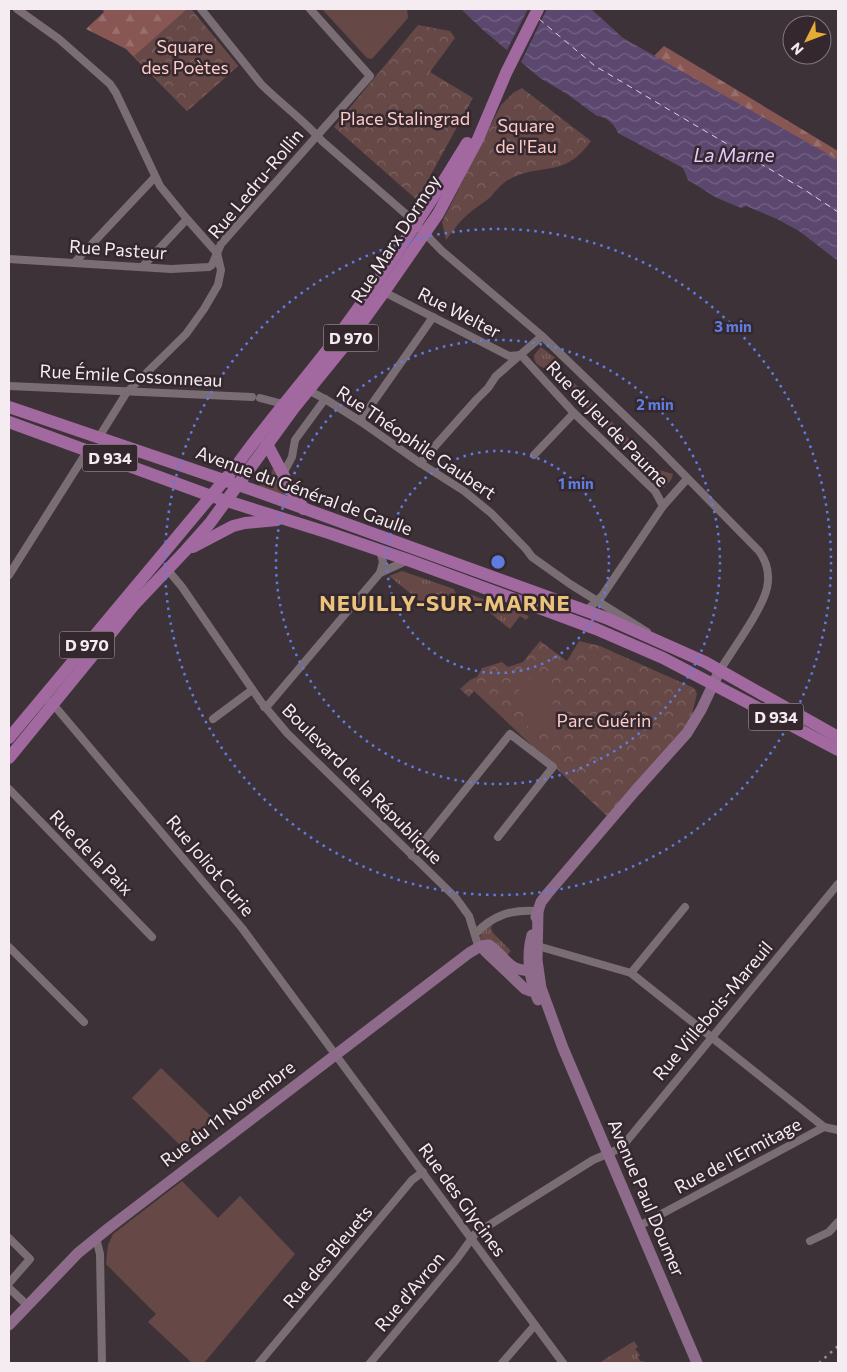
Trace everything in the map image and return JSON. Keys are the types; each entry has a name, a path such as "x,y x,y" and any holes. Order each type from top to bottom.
{"main road":[{"name":"Rue Marx Dormoy","path":"284,404 304,387 350,339 384,292 496,96 538,9"},
{"name":"Rue Marx Dormoy","path":"269,441 351,318 420,230"},
{"name":"D 970","path":"9,758 47,701 284,404"},
{"name":"Avenue du Général de Gaulle","path":"9,407 238,485 584,617 664,658 715,680"},
{"name":"Avenue du Général de Gaulle","path":"9,422 211,496 656,640 715,680"},
{"name":"D 970","path":"9,738 47,701 134,604 186,550 227,500 269,441"},
{"path":"269,441 283,474 304,510"},
{"path":"186,550 233,526 245,523 285,520"},
{"name":"D 934","path":"715,680 787,707 838,737"},
{"name":"D 934","path":"715,680 838,750"},
{"name":"Avenue Paul Doumer","path":"696,1363 563,1048 550,1026 528,958 538,911 548,892 687,734 694,724 715,680"},
{"path":"480,946 489,945 519,971 533,971"},
{"path":"480,946 524,989 538,989"},
{"name":"Rue du 11 Novembre","path":"9,1325 78,1253 96,1238 480,946"}],"street":[{"path":"17,9 59,39 110,84 164,192 217,253 221,263 220,277 204,309 186,334 127,392 99,437"},
{"path":"201,9 272,95 407,215 420,230 542,336 752,543 766,564 768,580 763,598 715,680"},
{"name":"Rue Ledru-Rollin","path":"217,253 221,244 370,76 310,9"},
{"path":"76,262 155,177"},
{"path":"142,267 187,220"},
{"name":"Rue Pasteur","path":"9,259 171,269 209,267 215,261 217,253"},
{"name":"Rue Welter","path":"384,292 509,356 521,355"},
{"path":"360,421 433,317"},
{"path":"420,463 488,388 496,376 542,336"},
{"name":"Rue du Jeu de Paume","path":"521,355 574,413 655,491 663,506 602,596 584,617"},
{"name":"Rue Émile Cossonneau","path":"9,386 256,397 284,404"},
{"name":"Rue Théophile Gaubert","path":"304,387 360,421 476,500 491,513 532,557 597,601 640,626 656,640"},
{"path":"283,474 292,458 295,440 325,399"},
{"path":"534,455 574,413"},
{"path":"9,575 88,450"},
{"path":"663,506 687,479"},
{"path":"380,550 383,562 380,573"},
{"path":"264,707 269,704 380,573 408,560"},
{"name":"Boulevard de la République","path":"167,569 182,587 264,707 299,746 467,911 480,946"},
{"path":"213,719 252,690"},
{"name":"Rue Joliot Curie","path":"47,701 242,928 337,1054"},
{"path":"412,856 510,734 553,767 498,837"},
{"name":"Rue de la Paix","path":"9,789 152,937"},
{"name":"Rue Villebois-Mareuil","path":"471,1239 490,1224 593,1160 620,1148 838,884"},
{"path":"631,973 685,907"},
{"path":"474,934 492,919 520,910 538,911"},
{"path":"531,944 631,973 824,1127 838,1130"},
{"path":"9,947 84,1022"},
{"name":"Rue des Glycines","path":"337,1054 563,1363"},
{"name":"Rue de l'Ermitage","path":"639,1226 824,1127"},
{"name":"Rue des Bleuets","path":"259,1363 412,1180 423,1172"},
{"path":"810,1241 829,1232 838,1222"},
{"path":"9,1238 30,1259 9,1283"},
{"path":"96,1238 100,1254 102,1363"},
{"name":"Rue d'Avron","path":"370,1363 471,1239"},
{"path":"9,1288 27,1305"},
{"path":"502,1363 535,1325"}],"green space":[{"name":"Square des Poètes","path":"102,9 191,9 238,66 187,111 126,49 86,29 104,12"},
{"name":"Square des Poètes","path":"187,9 191,9 238,66 187,111 134,56"},
{"path":"322,9 407,9 408,18 372,59 367,58"},
{"name":"Place Stalingrad","path":"418,25 450,31 455,38 430,72 473,98 417,200 334,127"},
{"path":"664,46 838,151 838,160 654,56"},
{"name":"Square de l'Eau","path":"522,88 591,141 572,161 553,168 522,174 507,181 463,219 446,240 442,222 501,105 513,93"},
{"path":"541,347 558,360 556,368 571,380 566,385 554,373 536,363 534,355"},
{"path":"573,382 603,413 597,419 567,388"},
{"path":"605,415 636,446 631,452 599,421"},
{"path":"638,448 659,470 673,474 664,488 658,488 661,480 633,453"},
{"path":"273,468 291,498 259,487 261,482 270,478"},
{"path":"402,571 454,589 456,594 422,603 389,576"},
{"path":"469,594 529,616 526,620 520,616 510,629 474,600 468,606 465,596"},
{"name":"Parc Guérin","path":"540,641 567,661 579,641 600,646 694,688 697,694 690,722 609,818 474,691 469,697 460,689 470,680 477,677 482,668 502,662 508,667 523,662"},
{"path":"546,675 558,728 530,735 517,682"},
{"path":"493,923 491,928 493,933 511,951 506,956 480,939 481,932"},
{"path":"161,1068 214,1119 184,1149 132,1098"},
{"path":"182,1181 218,1218 240,1196 295,1254 204,1363 192,1363 148,1322 156,1314 106,1264 108,1245 113,1234"},
{"path":"634,1341 638,1347 635,1349 640,1355 638,1357 640,1361 654,1363 599,1363"}],"water":[{"name":"La Marne","path":"461,9 591,9 623,38 838,160 838,261 799,231 777,219 746,206 741,208 717,198 688,180 683,168 618,133 607,119 597,116 567,94 540,78"}],"pier":[{"path":"528,9 547,9 520,64 506,52"}],"ferry route":[{"path":"539,19 595,66 805,190 838,212"}],"railway":[{"path":"819,1363 838,1346"}],"district":[{"name":"NEUILLY-SUR-MARNE","path":"445,603"}]}
